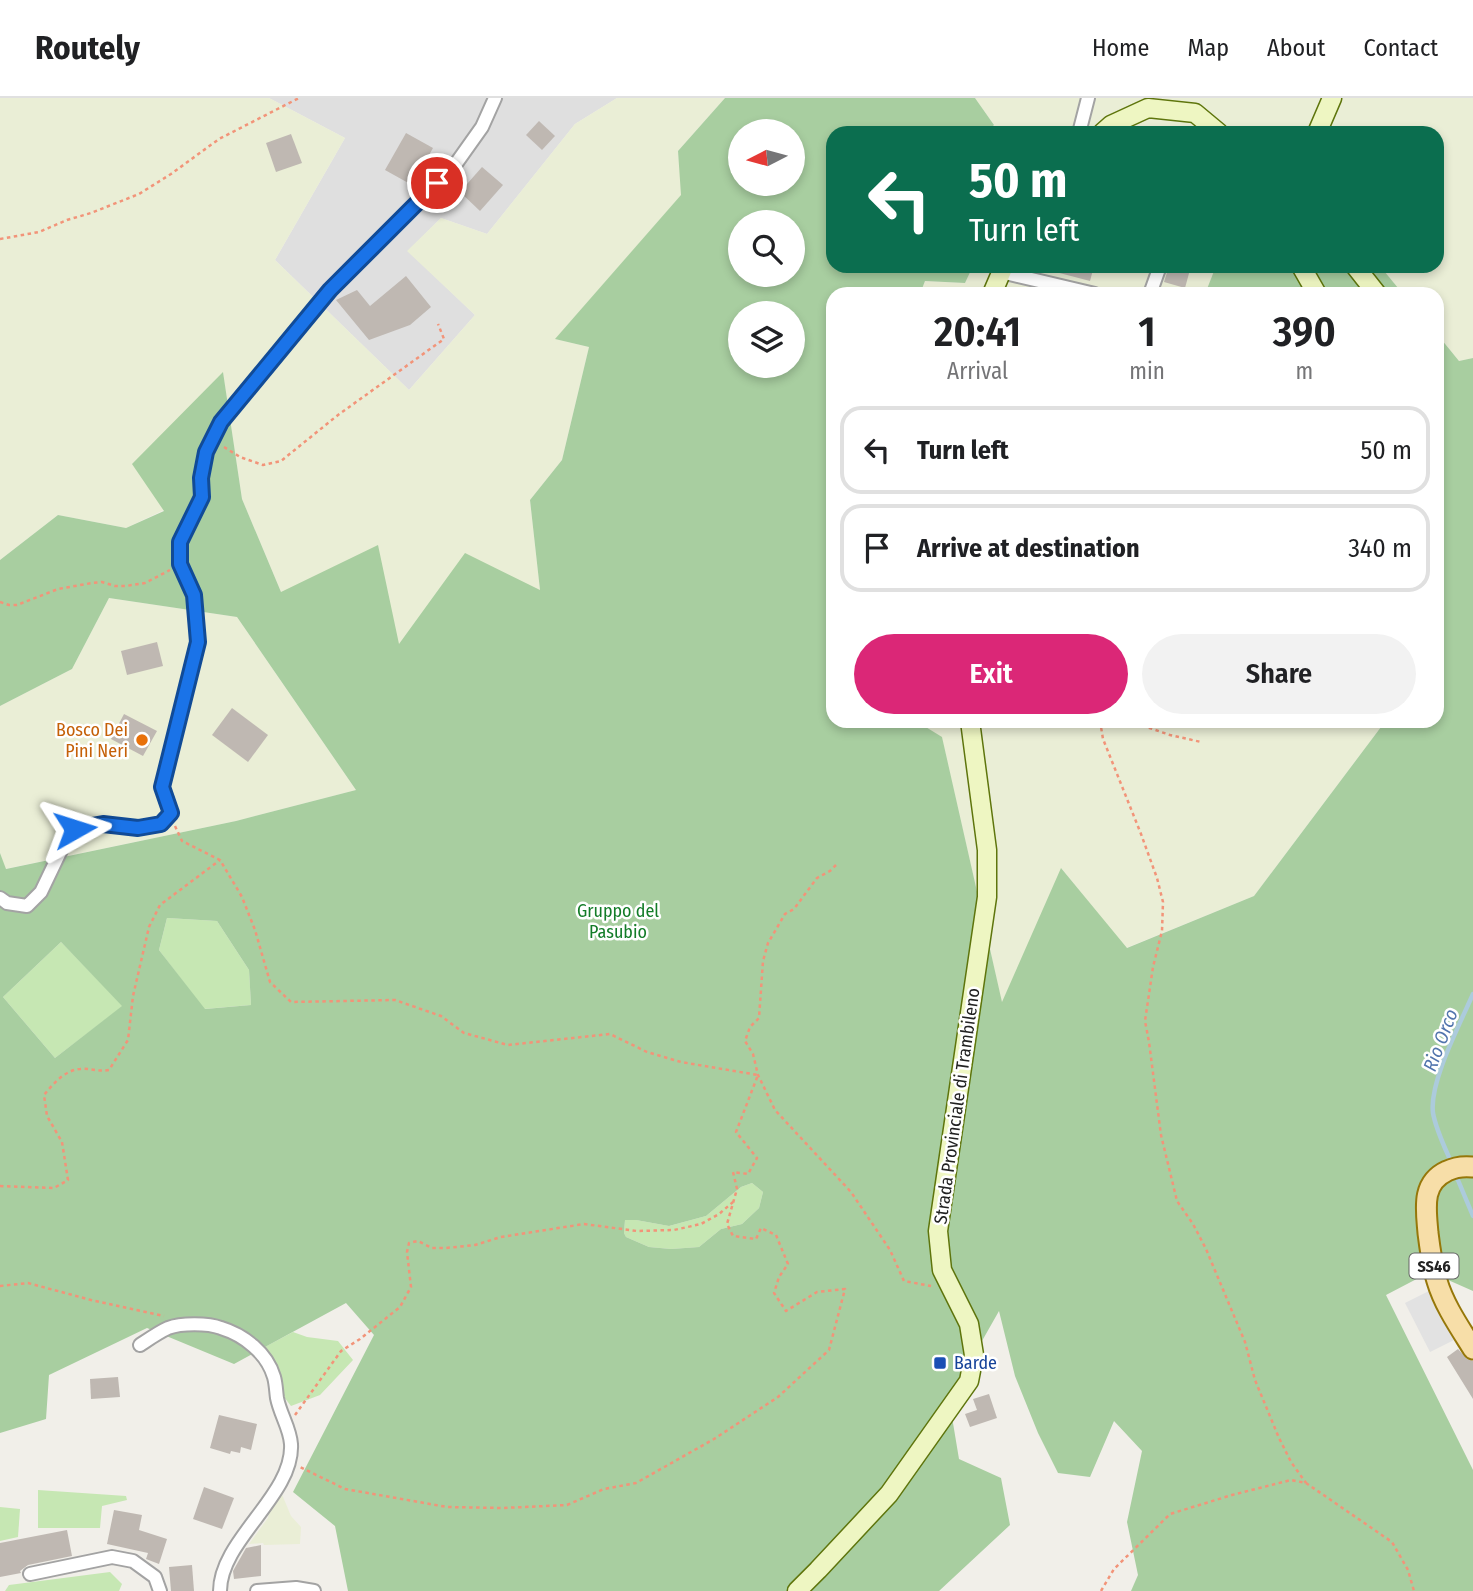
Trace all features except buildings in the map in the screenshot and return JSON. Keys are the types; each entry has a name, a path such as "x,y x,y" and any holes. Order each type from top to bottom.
{"main road":[{"name":"SS46","path":"1469,1166 1450,1169 1435,1177 1427,1191 1426,1210 1437,1283 1473,1349"}],"street":[{"path":"0,898 7,903 27,906 41,892 63,846 75,829 103,824 138,828 161,824 171,813 162,787 198,642 194,595 180,564 180,542 202,497 201,478 206,452 221,422 330,290 455,165 482,127 495,98"},
{"path":"1081,126 1088,98"},
{"path":"1320,126 1332,98"},
{"path":"1110,126 1148,108 1195,113 1211,126"},
{"path":"1017,273 1069,287"},
{"name":"Strada Provinciale di Trambileno","path":"797,1591 889,1494 969,1381 974,1355 970,1324 942,1270 938,1231 987,897 987,850 971,728"},
{"path":"140,1345 169,1327 212,1325 246,1340 265,1359 274,1377 278,1402 291,1445 288,1462 282,1479 229,1559 220,1578 220,1591"},
{"path":"30,1574 112,1557 134,1561 155,1577 160,1591"},
{"path":"257,1591 296,1588 314,1591"}],"path":[{"path":"0,239 39,232 139,194 219,139 299,98"},
{"path":"213,439 240,457 263,465 281,461 338,415 443,340 438,324"},
{"path":"0,602 17,605 58,589 102,582 115,586 145,583 180,564"},
{"path":"1101,728 1103,739 1157,878 1163,902 1162,931 1153,967 1145,1021 1161,1135 1177,1201 1206,1249 1245,1342 1255,1380 1290,1462 1306,1483 1392,1542 1408,1570 1414,1591"},
{"path":"1150,728 1189,741 1201,742"},
{"path":"171,813 182,841 220,860 242,897 270,982 291,1002 395,1000 441,1016 464,1033 508,1045 610,1034 647,1052 681,1062 758,1075"},
{"path":"0,1186 54,1188 68,1180 62,1142 47,1116 44,1095 58,1078 80,1068 100,1072 109,1070 128,1040 133,996 149,927 160,905 220,860"},
{"path":"836,866 817,878 793,909 785,914 768,943 763,961 759,1018 750,1027 745,1041 753,1054 758,1075 775,1111 851,1192 890,1250 904,1281 952,1290"},
{"path":"288,1462 345,1489 447,1507 567,1505 604,1489 636,1483 714,1439 778,1397 829,1350 845,1289 817,1292 786,1311 774,1293 779,1277 788,1264 776,1235 761,1228 757,1239 733,1236 727,1224 737,1189 733,1172 748,1174 757,1158 736,1132 758,1075"},
{"path":"287,1430 341,1351 400,1307 411,1287 407,1252 409,1243 418,1241 432,1248 475,1245 501,1237 584,1224 626,1230 674,1230 701,1224 733,1202"},
{"path":"0,1286 28,1283 190,1325"},
{"path":"1101,1591 1114,1569 1170,1514 1292,1479 1306,1483"}],"shaded area":[{"path":"269,98 617,98 575,124 487,234 441,218 408,251 475,315 409,390 275,260 345,138"},
{"path":"1433,1289 1458,1338 1430,1352 1405,1303"}],"green space":[{"path":"0,98 269,98 345,138 275,260 409,390 475,315 407,251 441,218 487,234 575,124 617,98 725,98 678,151 682,195 556,339 589,347 562,460 530,500 540,590 399,645 281,592 242,499 223,373 164,510 126,528 58,515 0,560"},
{"name":"Gruppo del Pasubio","path":"725,98 975,98 994,125 826,126 826,273 970,273 965,283 925,281 923,287 826,287 826,728 927,728 942,737 1002,1002 1061,868 1127,948 1254,896 1380,728 1444,728 1444,343 1459,361 1473,358 1473,1291 1430,1272 1386,1295 1473,1470 1473,1591 1131,1591 1138,1575 1127,1522 1142,1451 1114,1421 1090,1477 1058,1473 1015,1376 999,1311 949,1399 959,1459 1001,1478 1010,1525 939,1591 348,1591 335,1526 293,1492 374,1335 346,1303 234,1364 147,1328 49,1375 46,1419 0,1433 0,853 6,869 236,821 356,790 237,617 109,598 72,669 0,706 0,560 58,515 126,528 164,511 132,464 223,372 242,499 281,592 378,545 399,644 465,553 540,590 530,500 562,460 589,347 555,339 681,195 678,151","holes":["167,918 217,921 249,970 251,1005 205,1009 159,950","61,942 122,1006 55,1058 3,997","752,1183 763,1192 759,1208 742,1224 721,1229 699,1247 649,1247 626,1237 624,1233 625,1220 669,1226 706,1216 741,1187"]},
{"path":"975,98 1473,98 1473,358 1459,361 1444,343 1444,287 1397,287 1386,273 1444,273 1444,126 994,125"},
{"path":"970,273 1213,273 1208,287 923,287 925,281 965,283"},
{"path":"1213,273 1386,273 1397,287 1208,287"},
{"path":"109,598 237,617 356,790 236,821 5,869 0,853 0,706 72,669"},
{"path":"927,728 1380,728 1254,896 1126,948 1062,869 1002,1003 942,738"},
{"path":"167,918 217,921 249,970 251,1005 204,1009 159,950"},
{"path":"61,942 123,1006 55,1058 3,997"},
{"path":"752,1183 763,1192 759,1208 742,1224 721,1229 699,1247 649,1247 626,1237 624,1233 625,1220 669,1226 706,1216 741,1187"},
{"path":"293,1332 307,1337 338,1341 353,1360 320,1395 291,1406 284,1397 274,1360 263,1348"},
{"path":"38,1490 126,1496 127,1500 102,1506 100,1528 38,1528"},
{"path":"281,1492 291,1516 301,1527 300,1544 249,1544 268,1518 270,1505"},
{"path":"0,1507 20,1509 18,1537 0,1541"},
{"path":"110,1572 122,1584 119,1591 5,1591 9,1585"}],"waterway":[{"name":"Rio Orco","path":"1452,1164 1436,1126 1433,1100 1440,1070 1473,994"},
{"name":"Rio Orco","path":"1455,1173 1473,1216"}],"place":[{"name":"Bosco Dei Pini Neri","path":"142,740"},
{"name":"Barde","path":"940,1363"}],"route":[{"path":"75,829 103,824 138,828 161,824 171,813 162,787 198,642 194,595 180,564 180,542 202,497 201,478 206,452 221,422 330,290 437,183"}]}
